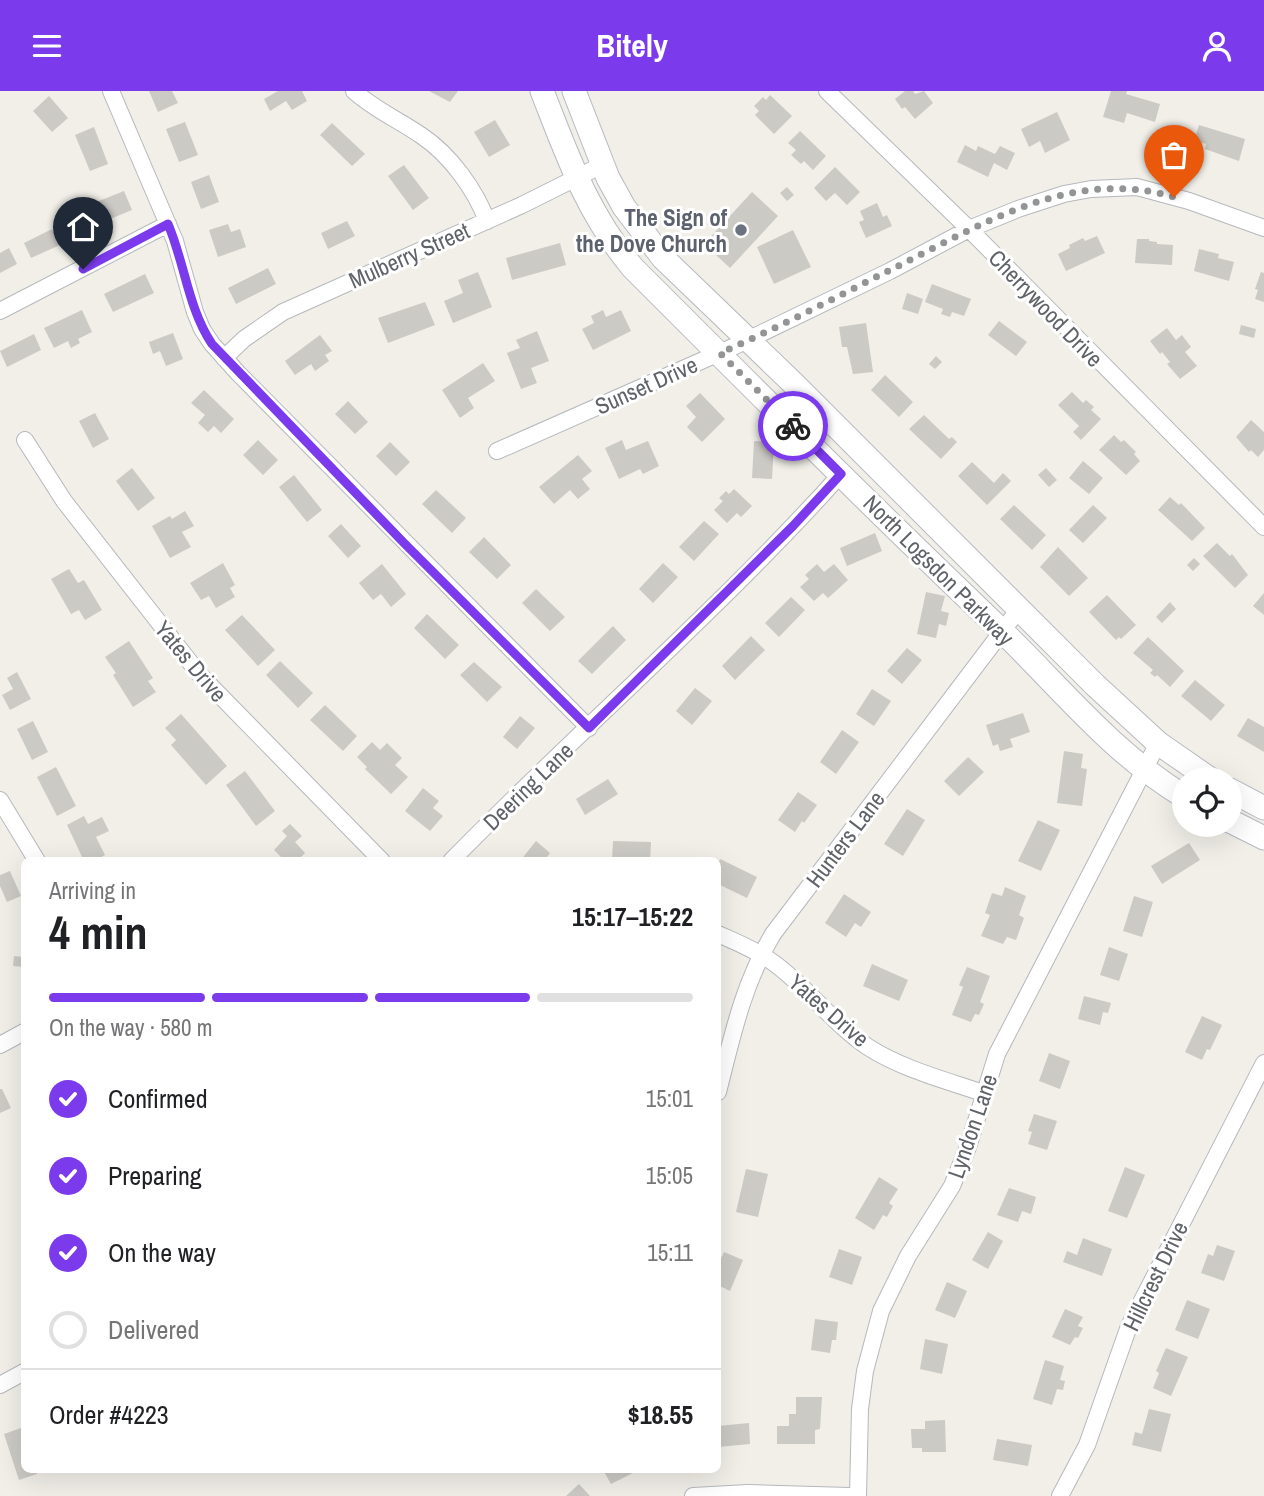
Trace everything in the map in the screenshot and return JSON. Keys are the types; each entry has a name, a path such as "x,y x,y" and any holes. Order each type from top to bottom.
{"main road":[{"name":"North Logsdon Parkway","path":"542,91 575,177 596,218 613,244 642,277 1003,632 1114,746 1172,788"},
{"name":"North Logsdon Parkway","path":"573,91 602,165 624,207 642,234 685,281 804,394 1019,609 1158,743 1193,767"},
{"path":"1242,796 1264,808"},
{"path":"1242,827 1264,838"}],"street":[{"path":"111,91 182,258 199,321 212,344 589,728"},
{"path":"354,91 445,155 482,209 487,221"},
{"name":"Cherrywood Drive","path":"833,93 1264,527"},
{"name":"Mulberry Street","path":"224,358 244,339 283,312 487,221 602,165"},
{"name":"Sunset Drive","path":"497,451 720,353 890,271 969,229 1064,194 1114,187 1137,187 1160,192 1264,228"},
{"path":"0,311 168,224"},
{"name":"Yates Drive","path":"25,440 64,501 200,675 378,857"},
{"name":"Deering Lane","path":"455,857 801,518 841,474"},
{"name":"Hunters Lane","path":"721,1081 744,993 761,954 1019,609"},
{"name":"Lyndon Lane","path":"858,1496 860,1409 865,1371 874,1331 889,1292 952,1186 968,1147 983,1093 1006,1037 1052,953 1158,743"},
{"path":"0,800 35,857"},
{"name":"Yates Drive","path":"721,935 761,954 780,968 869,1047 901,1064 983,1093"},
{"path":"0,1045 21,1034"},
{"name":"Hillcrest Drive","path":"1060,1496 1087,1445 1113,1368 1139,1304 1264,1063"},
{"path":"0,1385 21,1374"},
{"path":"693,1496 748,1493 849,1496"}],"building":[{"path":"149,91 172,91 178,103 158,112"},
{"path":"278,91 302,91 307,101 292,110 286,101 270,111 264,99"},
{"path":"429,91 458,91 450,102"},
{"path":"905,91 913,91 915,94 924,91 933,103 915,119 905,107 902,109 895,99"},
{"path":"1111,91 1127,91 1126,94 1160,104 1155,122 1127,113 1124,123 1103,117"},
{"path":"770,95 792,116 774,134 755,115 759,111 754,106 763,97 766,100"},
{"path":"49,96 68,118 52,132 33,111"},
{"path":"1057,112 1070,140 1045,153 1040,141 1029,147 1021,129"},
{"path":"495,120 510,145 489,157 474,132"},
{"path":"185,122 198,155 179,162 166,129"},
{"path":"332,123 365,154 352,166 320,135"},
{"path":"1199,125 1245,139 1239,161 1205,149 1206,144 1194,140"},
{"path":"94,127 108,164 90,171 75,135"},
{"path":"800,131 826,156 813,170 804,161 801,164 791,155 796,150 788,143"},
{"path":"965,145 976,151 978,146 995,154 1000,146 1015,153 1007,170 994,163 988,177 957,162"},
{"path":"404,165 429,198 413,210 388,176"},
{"path":"835,167 860,192 847,205 835,193 826,201 814,188"},
{"path":"209,175 219,202 201,209 191,182"},
{"path":"787,187 794,195 787,201 780,193"},
{"path":"124,191 132,210 103,222 94,203"},
{"name":"The Sign of the Dove Church","path":"752,192 778,216 730,268 704,244"},
{"path":"877,203 883,217 887,215 892,226 866,238 859,222 864,220 860,211"},
{"path":"347,221 355,236 328,249 321,233"},
{"path":"228,224 231,232 240,229 246,247 218,257 209,230"},
{"path":"52,229 60,245 31,258 24,243"},
{"name":"The Sign of the Dove Church","path":"793,230 811,267 774,284 757,247"},
{"path":"1097,236 1105,253 1066,271 1058,254 1083,238 1085,241"},
{"path":"1137,239 1173,245 1172,265 1135,263"},
{"path":"560,243 566,265 512,280 506,258"},
{"path":"9,248 17,264 0,273 0,253"},
{"path":"1199,249 1219,254 1218,258 1234,262 1229,281 1194,271"},
{"path":"268,268 276,284 236,304 228,288"},
{"path":"478,272 492,307 453,323 444,301 463,293 458,280"},
{"path":"1261,272 1264,273 1264,302 1255,299 1258,290 1255,289"},
{"path":"145,274 154,293 113,312 104,294"},
{"path":"932,284 971,299 964,316 952,312 950,317 941,314 943,309 925,302"},
{"path":"907,293 923,299 918,314 902,309"},
{"path":"425,302 435,325 388,343 378,318"},
{"path":"82,310 92,332 78,339 80,343 71,348 68,341 54,348 44,328"},
{"path":"603,310 606,317 621,310 631,331 593,350 582,329 594,323 591,316"},
{"path":"999,321 1027,342 1016,356 988,335"},
{"path":"866,323 873,372 853,374 847,347 842,347 839,327"},
{"path":"1241,325 1256,329 1254,338 1239,334"},
{"path":"1167,328 1176,340 1182,335 1191,347 1185,352 1197,366 1180,379 1167,364 1170,362 1150,341"},
{"path":"537,331 549,361 531,368 537,383 521,389 507,353 520,348 516,340"},
{"path":"173,333 183,359 166,366 160,351 153,354 149,342"},
{"path":"34,334 41,350 7,367 0,351"},
{"path":"320,335 332,351 325,355 329,361 315,371 311,364 295,375 285,361"},
{"path":"936,356 942,362 935,369 929,364"},
{"path":"483,363 495,381 468,398 474,408 460,418 442,390"},
{"path":"885,375 913,402 899,417 871,390"},
{"path":"204,390 234,419 221,433 214,426 208,432 198,423 205,415 191,403"},
{"path":"1072,392 1083,403 1086,400 1094,407 1091,410 1101,419 1081,440 1073,432 1079,426 1058,405"},
{"path":"700,393 725,419 702,442 687,427 696,417 686,406"},
{"path":"348,401 368,422 355,434 335,414"},
{"path":"95,413 109,439 93,448 79,421"},
{"path":"924,415 949,439 952,437 957,442 941,459 909,429"},
{"path":"1251,420 1264,432 1264,450 1258,457 1251,450 1249,452 1236,437"},
{"path":"1114,435 1121,442 1124,440 1136,452 1134,454 1140,461 1126,475 1099,450"},
{"path":"258,440 278,460 263,475 243,455"},
{"path":"622,440 626,450 648,441 659,466 643,474 640,469 619,479 605,448"},
{"path":"754,441 774,442 772,479 752,478"},
{"path":"390,442 410,462 396,476 376,456"},
{"path":"578,455 592,471 582,479 590,489 578,499 570,490 554,504 539,487"},
{"path":"1083,461 1103,478 1089,494 1069,478"},
{"path":"972,462 994,483 1003,473 1011,481 987,505 958,476"},
{"path":"132,468 155,498 138,511 116,481"},
{"path":"1046,468 1057,480 1049,487 1038,475"},
{"path":"294,475 322,510 307,522 279,487"},
{"path":"734,489 752,506 741,517 737,513 727,523 714,510 723,501 719,498 726,491 729,494"},
{"path":"436,490 466,518 452,533 422,504"},
{"path":"1170,497 1179,505 1181,503 1205,528 1192,541 1158,510"},
{"path":"1014,505 1046,535 1032,550 1000,519"},
{"path":"1093,505 1107,518 1083,543 1069,530"},
{"path":"185,511 194,526 182,532 191,547 170,558 152,526"},
{"path":"704,521 719,534 694,561 679,547"},
{"path":"341,524 361,546 348,558 328,536"},
{"path":"875,533 882,551 847,566 840,548"},
{"path":"484,537 511,565 497,579 469,552"},
{"path":"1217,543 1230,556 1232,554 1248,575 1235,588 1203,556"},
{"path":"1058,547 1088,578 1069,596 1040,567"},
{"path":"1194,558 1200,564 1193,571 1187,565"},
{"path":"223,563 235,585 230,588 235,597 216,608 209,596 201,600 190,583"},
{"path":"663,563 678,577 653,603 639,589"},
{"path":"382,564 406,594 391,607 381,594 373,600 359,583"},
{"path":"817,564 824,572 834,564 848,580 828,598 823,593 814,601 800,587 809,579 805,575"},
{"path":"69,569 78,583 84,580 102,610 85,620 79,610 71,614 51,579"},
{"path":"536,589 565,617 550,631 522,603"},
{"path":"926,592 945,596 941,611 949,613 946,626 939,624 936,638 917,634"},
{"path":"1264,593 1264,615 1253,606"},
{"path":"1107,595 1136,625 1121,639 1119,637 1116,640 1089,612"},
{"path":"791,597 805,610 779,637 765,623"},
{"path":"1170,602 1176,609 1162,623 1156,617"},
{"path":"427,614 459,645 445,659 414,628"},
{"path":"242,615 275,650 258,666 225,630"},
{"path":"613,626 626,640 592,674 578,661"},
{"path":"751,636 765,650 735,680 722,666"},
{"path":"1148,637 1184,671 1170,687 1157,675 1155,677 1150,673 1153,670 1133,653"},
{"path":"129,641 153,678 148,681 156,692 133,707 105,657"},
{"path":"907,648 922,660 902,684 887,671"},
{"path":"280,661 313,693 298,708 266,675"},
{"path":"474,662 502,687 487,702 460,675"},
{"path":"17,672 31,699 10,710 2,695 13,689 7,678"},
{"path":"1195,680 1225,705 1211,721 1181,696"},
{"path":"695,688 712,701 692,725 676,711"},
{"path":"872,689 891,701 874,726 856,714"},
{"path":"325,705 357,736 343,751 310,720"},
{"path":"1023,713 1030,732 1010,739 1013,747 1000,751 998,744 993,746 986,725"},
{"path":"181,714 227,766 206,785 171,745 176,740 165,728"},
{"path":"520,716 535,728 517,749 503,737"},
{"path":"1248,718 1264,727 1264,752 1237,736"},
{"path":"33,721 48,752 32,760 17,729"},
{"path":"842,730 859,742 836,774 820,762"},
{"path":"372,742 380,750 387,743 402,758 395,765 408,777 391,794 365,769 367,767 357,757"},
{"path":"1064,751 1083,754 1081,768 1087,769 1082,806 1057,803"},
{"path":"968,757 984,772 959,796 944,781"},
{"path":"56,767 76,806 57,816 37,777"},
{"path":"245,771 275,811 256,826 226,785"},
{"path":"608,779 618,794 585,815 576,799"},
{"path":"423,788 439,801 433,808 443,816 430,831 405,811"},
{"path":"798,792 817,805 795,832 778,820"},
{"path":"907,809 925,820 903,856 884,844"},
{"path":"84,816 88,824 102,817 109,831 96,837 105,855 82,857 67,825"},
{"path":"1038,820 1060,830 1041,871 1018,861"},
{"path":"290,824 302,836 295,842 305,853 301,857 281,857 274,850 287,836 282,831"},
{"path":"536,841 550,853 547,857 523,857"},
{"path":"613,841 651,842 650,857 612,857"},
{"path":"1189,843 1200,860 1162,884 1151,866"},
{"path":"721,859 757,877 747,898 721,885"},
{"path":"10,871 21,896 7,902 0,886 0,875"},
{"path":"1005,887 1026,896 1019,915 1024,918 1016,940 1007,937 1003,944 981,936 990,915 985,913 992,893 1002,896"},
{"path":"844,894 871,912 861,927 855,923 846,937 825,923"},
{"path":"1134,896 1153,902 1142,937 1123,931"},
{"path":"1109,947 1128,954 1119,981 1100,975"},
{"path":"14,956 21,957 21,967 13,966"},
{"path":"872,964 908,980 899,1001 863,986"},
{"path":"967,967 990,976 980,1002 984,1004 979,1015 975,1014 971,1022 952,1015 963,987 959,985"},
{"path":"1084,996 1111,1003 1108,1013 1103,1012 1100,1025 1078,1019"},
{"path":"1202,1016 1222,1025 1202,1060 1185,1052"},
{"path":"1049,1053 1070,1061 1060,1089 1039,1081"},
{"path":"0,1089 11,1108 0,1113"},
{"path":"1034,1114 1057,1121 1047,1150 1028,1144 1032,1132 1028,1131"},
{"path":"1125,1167 1145,1175 1127,1218 1108,1211"},
{"path":"746,1169 768,1174 758,1217 736,1212"},
{"path":"879,1177 898,1189 889,1203 893,1206 887,1217 883,1215 874,1230 855,1218"},
{"path":"1009,1188 1036,1197 1031,1214 1022,1211 1018,1222 997,1215"},
{"path":"988,1232 1003,1241 988,1269 972,1260"},
{"path":"1083,1238 1112,1249 1102,1276 1063,1262 1067,1251 1077,1255"},
{"path":"1217,1245 1235,1251 1224,1281 1201,1273 1208,1254 1213,1256"},
{"path":"839,1249 862,1257 852,1285 829,1277"},
{"path":"724,1252 743,1260 730,1291 721,1286 721,1258"},
{"path":"947,1282 967,1291 955,1318 935,1310"},
{"path":"1187,1300 1210,1309 1198,1339 1175,1330"},
{"path":"1065,1309 1083,1317 1078,1326 1083,1328 1078,1338 1075,1337 1070,1345 1052,1337"},
{"path":"815,1319 838,1322 836,1340 832,1340 830,1353 811,1350"},
{"path":"925,1339 948,1344 942,1374 920,1369"},
{"path":"1166,1348 1188,1357 1171,1396 1153,1388 1159,1373 1156,1371"},
{"path":"1045,1360 1064,1366 1060,1380 1065,1381 1063,1390 1057,1389 1052,1405 1033,1399"},
{"path":"796,1397 822,1397 820,1429 815,1430 815,1444 777,1444 777,1426 789,1426 789,1414 796,1414"},
{"path":"1149,1409 1171,1414 1161,1452 1132,1445 1135,1432 1142,1434"},
{"path":"945,1420 946,1452 922,1452 922,1448 912,1448 911,1429 925,1429 925,1421"},
{"path":"749,1423 750,1444 721,1447 721,1426"},
{"path":"21,1428 21,1473 37,1474 19,1480 4,1434"},
{"path":"997,1439 1032,1445 1028,1466 993,1460"},
{"path":"605,1473 633,1473 611,1484"},
{"path":"579,1484 590,1496 566,1496"}],"way so far":[{"path":"793,426 720,353 890,271 969,229 1018,209 1064,194 1114,187 1137,187 1174,197"}],"place":[{"name":"The Sign of the Dove Church","path":"741,230"}],"route":[{"path":"83,269 168,224 182,258 195,312 212,344 404,543 589,728 793,526 841,474 793,426"}]}
